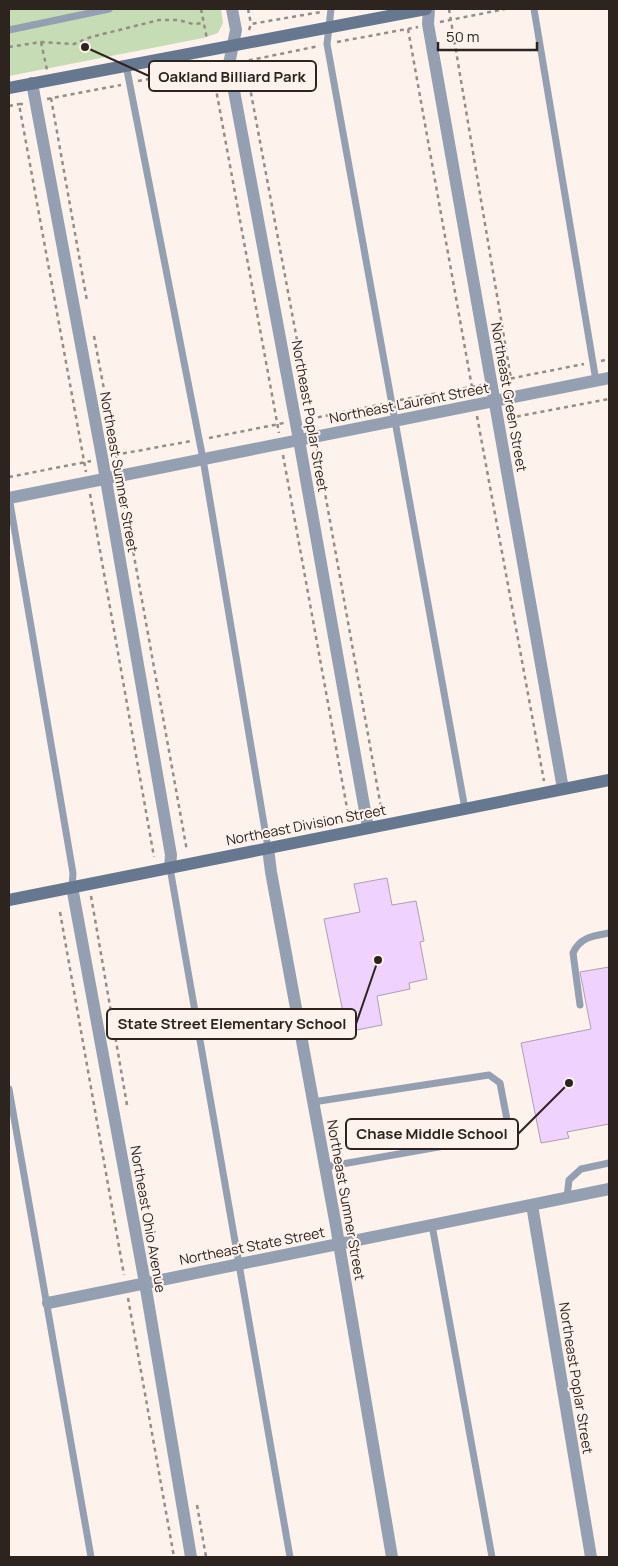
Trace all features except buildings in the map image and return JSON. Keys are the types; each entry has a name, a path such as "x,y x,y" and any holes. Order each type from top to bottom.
{"street":[{"name":"Northeast Poplar Street","path":"232,9 236,30 229,64 299,440 368,828"},
{"path":"9,88 427,9"},
{"name":"Northeast Green Street","path":"427,9 428,24 497,420 563,789"},
{"name":"Northeast Sumner Street","path":"32,83 105,478 171,855 170,868"},
{"name":"Northeast Laurent Street","path":"9,497 609,378"},
{"name":"Northeast Division Street","path":"9,900 609,780"},
{"name":"Northeast Sumner Street","path":"268,848 339,1244 392,1557"},
{"name":"Northeast Ohio Avenue","path":"72,887 145,1283 191,1557"},
{"name":"Northeast State Street","path":"48,1303 609,1189"},
{"name":"Northeast Poplar Street","path":"532,1204 591,1557"}],"lane":[{"path":"9,30 109,9"},
{"path":"331,9 327,44 465,809"},
{"path":"534,9 596,381"},
{"path":"126,65 203,459 268,848"},
{"path":"9,497 73,873 72,887"},
{"path":"170,868 290,1557"},
{"path":"580,1005 573,953 576,946 587,937 609,932"},
{"path":"313,1102 489,1075 500,1083 508,1125 501,1136 325,1167"},
{"path":"9,1089 91,1557"},
{"path":"567,1198 569,1180 581,1169 609,1163"},
{"path":"432,1225 492,1557"}],"path":[{"path":"201,9 350,825"},
{"path":"245,44 251,24 248,9"},
{"path":"251,24 331,9"},
{"path":"449,9 511,379"},
{"path":"9,106 505,9"},
{"path":"9,47 41,42 74,44 91,37 159,20 178,20 193,24 204,23"},
{"path":"41,42 88,304"},
{"path":"19,104 154,857"},
{"path":"93,332 187,851"},
{"path":"479,425 609,399"},
{"path":"60,912 174,1557"}],"green space":[{"path":"9,9 221,9 223,23 218,33 203,38 9,76"}],"place":[{"name":"Oakland Billiard Park","path":"85,47"},
{"name":"State Street Elementary School","path":"378,960"},
{"name":"Chase Middle School","path":"569,1083"}]}
